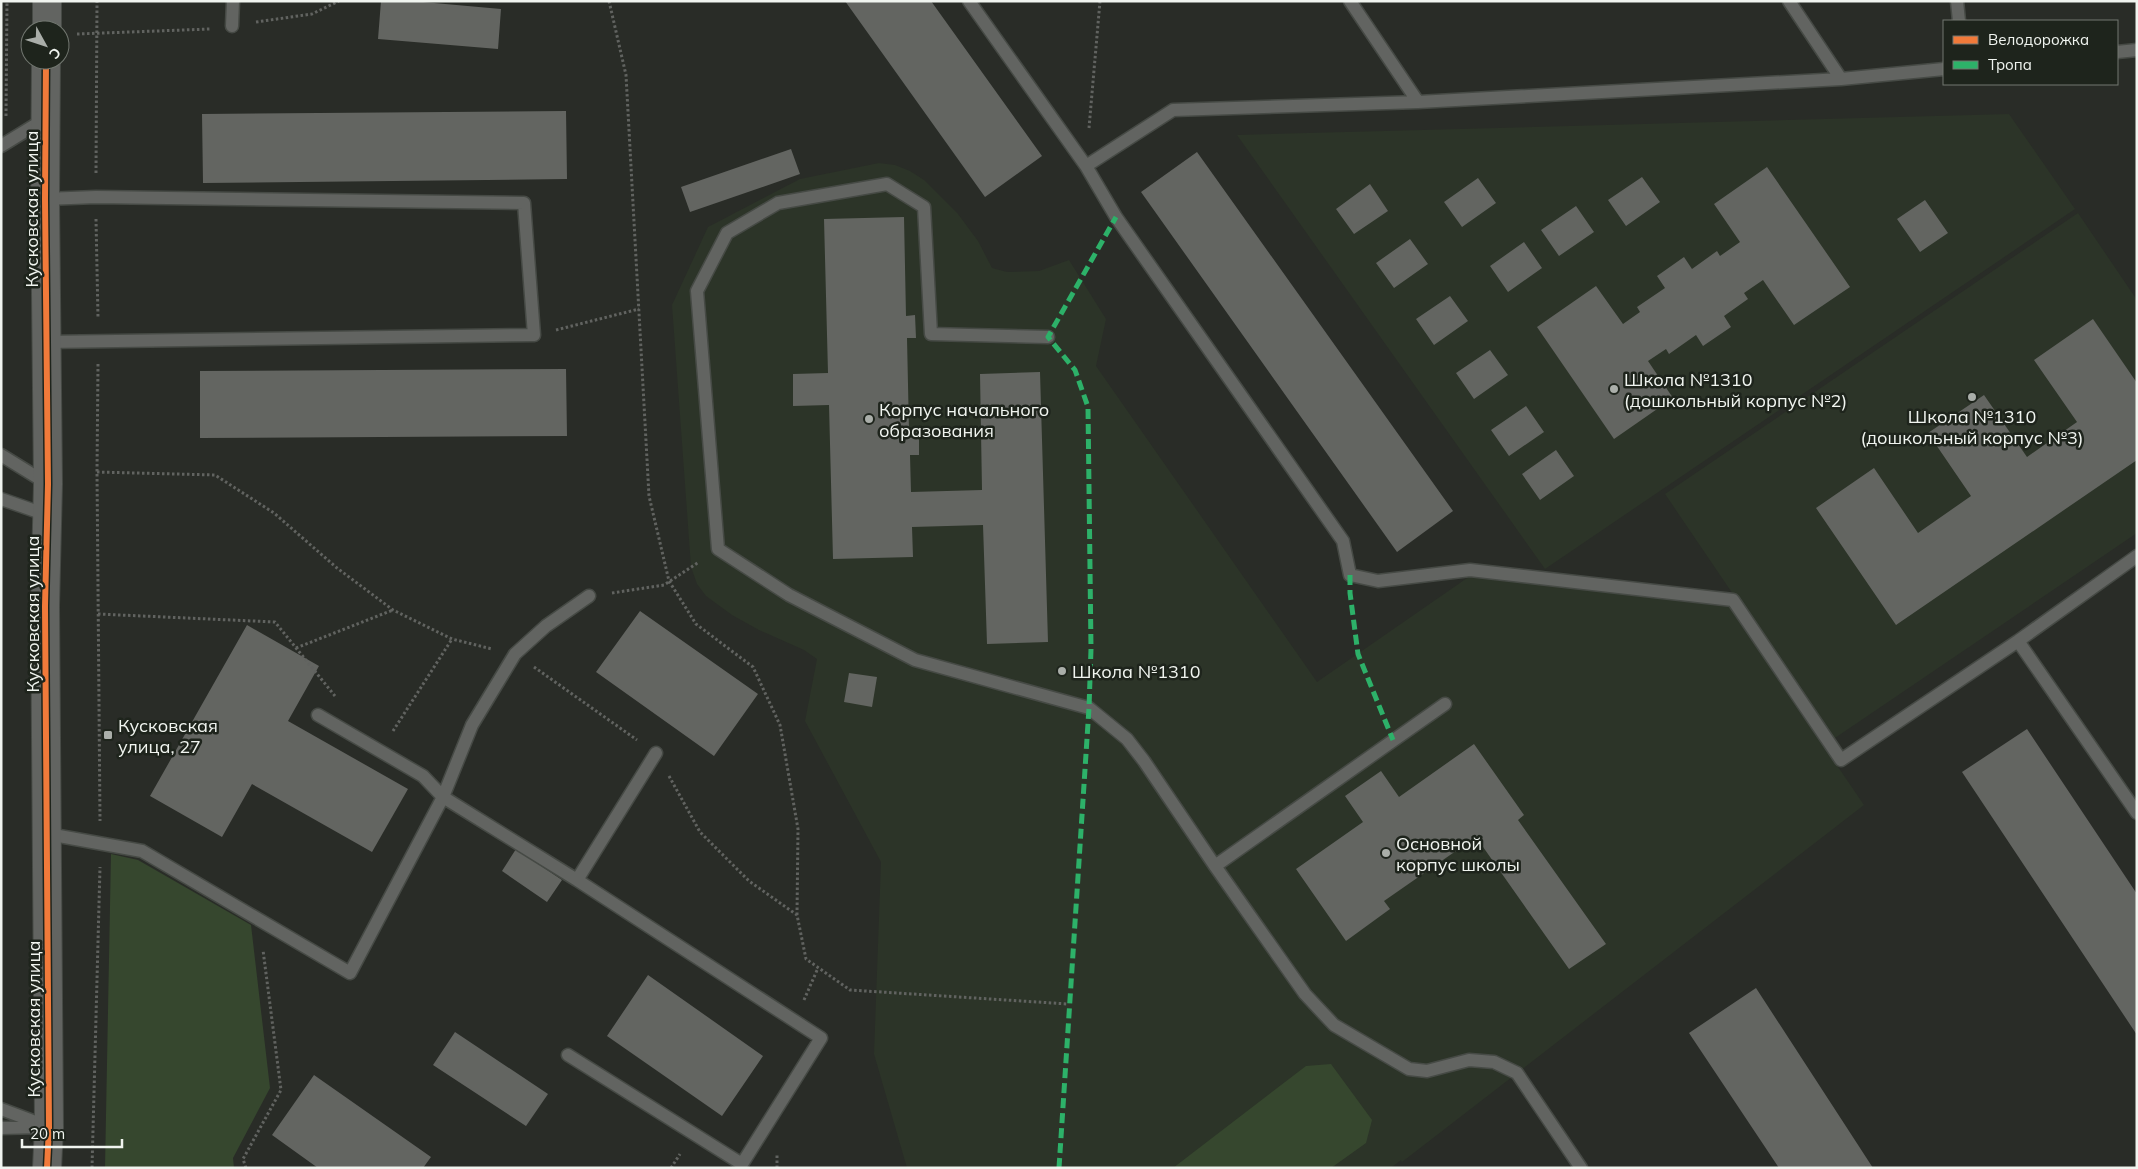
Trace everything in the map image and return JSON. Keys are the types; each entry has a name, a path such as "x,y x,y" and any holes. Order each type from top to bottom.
{"street":[{"path":"47,1 54,20"},
{"name":"Кусковская улица","path":"46,70 45,199 48,484 45,606 49,1127 47,1168"}],"lane":[{"path":"232,26 233,1"},
{"path":"969,1 1086,166 1116,216 1343,541 1350,576 1378,581 1470,570 1733,600 1841,760 2018,641 2137,556"},
{"path":"1350,1 1418,102"},
{"path":"1788,1 1840,79"},
{"path":"1957,1 1959,20"},
{"path":"2118,52 2137,50"},
{"path":"1086,166 1173,110 1418,102 1840,79 1943,69"},
{"path":"4,144 45,119"},
{"path":"1048,337 931,334 924,207 887,184 778,203 727,233 697,291 718,549 789,596 915,660 1089,708 1127,739 1305,994 1334,1024 1409,1069 1427,1071 1469,1060 1494,1062 1517,1073 1581,1168"},
{"path":"45,199 96,197 524,203 534,335 46,342"},
{"path":"1,454 48,484"},
{"path":"1,500 47,515"},
{"path":"48,834 101,842 142,851 350,973 443,797 472,725 515,654 546,626 589,596"},
{"path":"2018,641 2137,813"},
{"path":"1215,866 1445,704"},
{"path":"318,715 423,776 443,797 577,880 821,1038 742,1164 568,1055"},
{"path":"577,880 656,753"},
{"path":"1,1109 49,1127"},
{"path":"1,1128 49,1127"}],"path":[{"path":"4,144 7,1"},
{"path":"92,1168 101,842 97,472 97,1"},
{"path":"70,33 96,34 198,30 312,14 339,1"},
{"path":"609,1 626,75 649,496 670,581 696,624 753,667 780,725 798,829 797,915 806,960 850,990 1068,1004"},
{"path":"1086,166 1100,1"},
{"path":"534,335 639,309"},
{"path":"97,472 215,475 274,513 336,568 393,610 452,639 515,654 656,753 700,832 749,881 797,915"},
{"path":"589,596 664,585 718,549"},
{"path":"296,648 393,610"},
{"path":"98,614 275,622 338,700"},
{"path":"381,752 419,688 452,639"},
{"path":"246,1168 243,1159 282,1090 259,920"},
{"path":"794,1021 818,968"}],"shaded area":[{"name":"Школа №1310 (дошкольный корпус №2)","path":"2009,114 2075,209 1545,569 1237,135"},
{"name":"Школа №1310","path":"879,163 895,165 910,171 924,180 958,214 978,241 992,268 1007,272 1039,271 1069,260 1106,319 1096,366 1317,682 1470,576 1729,607 1864,805 1402,1162 1401,1160 1391,1168 907,1168 874,1054 881,862 805,721 817,659 804,650 759,630 732,615 706,596 697,584 691,567 672,305 708,227 800,179"},
{"name":"Школа №1310 (дошкольный корпус №3)","path":"2078,213 2137,300 2137,533 1832,740 1665,494"}],"green space":[{"path":"111,854 138,860 251,925 270,1088 233,1158 234,1168 105,1168"},
{"path":"1331,1064 1372,1120 1366,1143 1331,1168 1173,1168 1306,1066"}],"building":[{"path":"381,1 412,1 501,9 498,49 378,39"},
{"path":"845,1 931,1 1042,156 985,197"},
{"path":"566,111 567,179 203,183 202,114"},
{"path":"791,149 800,174 690,212 681,187"},
{"path":"1197,152 1453,511 1397,552 1141,192"},
{"path":"1767,167 1850,287 1794,325 1763,280 1744,293 1748,299 1724,316 1731,327 1703,346 1696,335 1669,354 1666,349 1648,361 1673,398 1614,439 1537,327 1596,286 1623,324 1640,312 1637,307 1665,288 1657,276 1684,257 1692,269 1717,251 1720,256 1740,242 1714,204"},
{"path":"1642,177 1660,202 1626,226 1608,200"},
{"path":"1478,178 1496,203 1462,227 1444,202"},
{"path":"1370,184 1388,211 1354,234 1336,209"},
{"path":"1925,200 1948,233 1920,252 1897,219"},
{"path":"1576,206 1594,232 1559,256 1541,230"},
{"name":"Корпус начального образования","path":"904,217 906,316 915,315 916,338 907,338 909,431 919,431 919,455 910,455 911,492 982,490 980,374 1040,372 1048,642 987,644 983,525 912,527 913,557 833,559 829,405 793,406 793,374 828,373 824,219"},
{"path":"1410,239 1428,264 1394,288 1376,263"},
{"path":"1524,242 1542,268 1508,292 1490,266"},
{"path":"1450,296 1468,321 1434,345 1416,319"},
{"path":"2093,319 2137,383 2137,460 1896,625 1816,508 1874,468 1918,533 1971,496 1928,433 1984,395 2027,457 2077,422 2034,360"},
{"path":"1490,350 1508,375 1474,399 1456,373"},
{"path":"566,369 567,436 200,438 200,371"},
{"path":"1526,406 1544,432 1509,456 1491,430"},
{"path":"1556,450 1574,476 1540,500 1522,474"},
{"path":"640,611 758,694 714,756 596,672"},
{"path":"247,625 319,666 288,721 408,789 372,852 252,784 222,837 150,796"},
{"path":"849,673 877,677 872,707 844,702"},
{"path":"2027,729 2137,894 2137,1035 1962,772"},
{"name":"Основной корпус школы","path":"1474,744 1524,815 1518,820 1606,944 1569,969 1476,837 1384,901 1390,909 1346,941 1296,869 1363,822 1345,796 1381,771 1399,797"},
{"path":"516,849 562,880 547,902 502,871"},
{"path":"648,975 763,1056 722,1116 607,1036"},
{"path":"1756,988 1873,1168 1779,1168 1689,1033"},
{"path":"455,1032 548,1094 526,1126 433,1065"},
{"path":"314,1075 431,1157 423,1168 318,1168 272,1135"}],"marked path":[{"path":"1059,1168 1089,708 1091,649 1088,407 1075,370 1048,337 1116,217"},
{"path":"1350,575 1350,593 1358,654 1393,740"}],"cycle path":[{"path":"46,70 45,199 48,484 45,606 49,1127 47,1168"}],"place":[{"name":"Школа №1310 (дошкольный корпус №2)","path":"1614,389"},
{"name":"Школа №1310 (дошкольный корпус №3)","path":"1972,397"},
{"name":"Корпус начального образования","path":"869,419"},
{"name":"Школа №1310","path":"1062,671"},
{"name":"Кусковская улица, 27","path":"108,735"},
{"name":"Основной корпус школы","path":"1386,853"}]}
